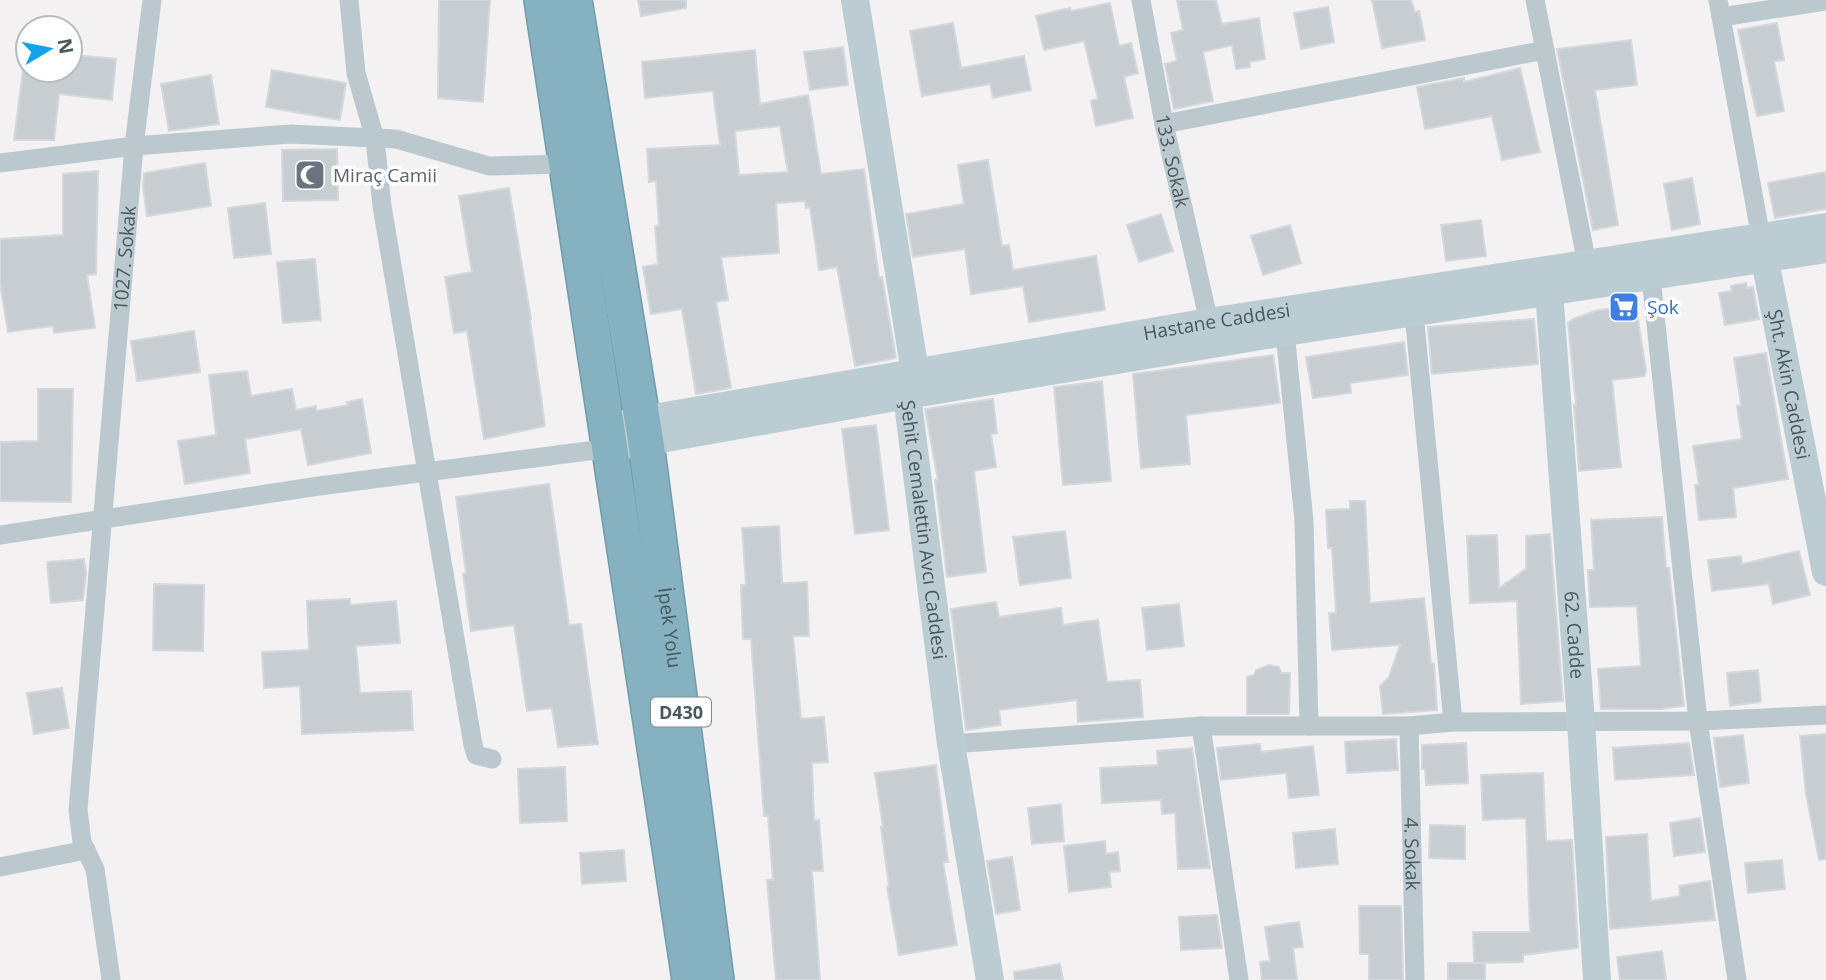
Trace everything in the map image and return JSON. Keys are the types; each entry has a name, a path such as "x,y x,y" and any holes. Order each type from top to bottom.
{"highway":[{"name":"D430","path":"542,0 690,980"},
{"name":"D430","path":"574,0 644,431"},
{"name":"İpek Yolu","path":"644,431 716,980"}],"main road":[{"name":"Şehit Cemalettin Avcı Caddesi","path":"855,0 911,383 951,744 990,980"},
{"name":"Hastane Caddesi","path":"911,383 1285,332 1651,277 1763,248 1826,228"},
{"name":"Hastane Caddesi","path":"609,438 911,383 1209,321 1587,264 1763,248 1826,249"},
{"name":"Şht. Akin Caddesi","path":"1763,248 1826,572"},
{"name":"62. Cadde","path":"1549,291 1597,980"}],"street":[{"name":"1027. Sokak","path":"111,980 95,869 82,842 78,810 134,146 152,0"},
{"path":"349,0 356,73 375,139 382,206 473,745 476,755 492,759"},
{"name":"133. Sokak","path":"1141,0 1164,124 1209,321"},
{"path":"1535,0 1587,264"},
{"path":"1763,248 1720,9 1826,1"},
{"path":"1164,124 1545,51"},
{"path":"0,163 134,146 291,134 396,139 489,166 568,164"},
{"path":"1651,277 1698,721 1737,980"},
{"path":"1414,313 1453,722"},
{"path":"1285,332 1304,521 1309,726"},
{"path":"0,534 426,471 609,438"},
{"path":"951,744 1201,726 1698,721 1826,715"},
{"path":"1201,726 1239,980"},
{"name":"4. Sokak","path":"1409,726 1415,980"},
{"path":"0,867 86,850"}],"building":[{"path":"439,0 490,0 483,102 438,98"},
{"path":"638,0 686,0 686,8 641,16"},
{"path":"1177,0 1216,0 1222,24 1259,18 1265,59 1250,62 1250,67 1236,69 1232,45 1203,52 1213,101 1174,109 1165,64 1177,61 1171,33 1183,30"},
{"path":"1372,0 1411,0 1415,12 1419,11 1425,40 1382,48"},
{"path":"1110,3 1119,46 1131,43 1138,73 1124,77 1133,118 1096,126 1091,101 1098,99 1084,41 1044,50 1036,16"},
{"path":"1328,7 1334,42 1301,49 1294,13"},
{"path":"953,23 961,68 1024,56 1031,90 993,98 990,84 922,96 910,31"},
{"path":"1777,23 1784,60 1774,61 1784,111 1757,116 1738,30"},
{"path":"1631,40 1637,85 1595,90 1618,225 1593,230 1557,49"},
{"path":"843,47 848,85 810,90 804,52"},
{"path":"755,50 760,104 808,95 821,174 864,169 879,278 882,277 896,358 855,366 837,267 819,270 810,207 806,208 805,201 776,203 779,253 721,257 728,300 716,302 731,388 696,394 682,309 651,314 643,267 658,264 655,226 659,226 656,181 649,182 647,149 720,145 713,91 645,98 642,62","holes":["780,126 788,172 739,175 735,131"]},
{"path":"84,56 116,59 112,100 59,94 54,140 14,140 21,84 84,84"},
{"path":"1520,68 1540,152 1502,160 1492,116 1425,129 1417,87 1464,78 1464,82"},
{"path":"272,70 346,83 340,120 266,107"},
{"path":"211,75 219,124 169,131 161,84"},
{"name":"Miraç Camii","path":"337,149 338,200 283,201 282,150"},
{"path":"988,160 1002,246 1009,245 1013,270 1096,256 1105,310 1029,322 1023,286 971,294 965,249 913,257 906,214 964,204 958,165"},
{"path":"205,163 211,206 147,216 144,173"},
{"path":"98,171 96,274 87,275 95,328 54,333 53,326 8,332 0,283 0,239 63,235 63,174"},
{"path":"1826,172 1826,209 1775,218 1768,183"},
{"path":"1692,178 1700,224 1672,230 1664,184"},
{"path":"509,188 531,319 545,426 484,439 467,331 454,333 445,277 472,272 459,196"},
{"path":"265,203 271,254 234,258 228,208"},
{"path":"1161,214 1173,251 1139,262 1127,225"},
{"path":"1481,220 1486,256 1446,261 1441,225"},
{"path":"1290,225 1301,263 1263,275 1251,236"},
{"path":"315,259 321,320 283,323 277,262"},
{"path":"1746,283 1747,288 1753,287 1759,319 1725,325 1719,293 1732,291 1731,286"},
{"path":"1623,308 1637,313 1646,371 1644,376 1612,380 1621,467 1579,471 1568,323 1598,310"},
{"path":"1534,319 1538,364 1432,374 1428,327"},
{"path":"194,331 200,372 137,381 131,341"},
{"path":"1404,342 1408,375 1350,383 1351,393 1313,398 1306,357"},
{"path":"1766,353 1788,479 1733,488 1736,517 1699,520 1695,485 1699,485 1693,446 1742,439 1737,406 1741,405 1734,358"},
{"path":"1273,355 1280,403 1186,415 1190,464 1141,468 1133,374"},
{"path":"247,371 251,396 292,389 296,410 316,406 316,411 348,405 347,402 362,399 371,453 308,465 301,429 245,439 250,473 185,484 178,441 216,435 209,375"},
{"path":"1102,381 1111,481 1063,485 1054,387"},
{"path":"38,389 73,389 71,502 0,501 0,442 38,441"},
{"path":"993,399 997,433 991,434 996,467 974,471 986,572 947,577 935,480 938,480 925,409"},
{"path":"876,425 889,530 855,534 842,429"},
{"path":"549,484 569,625 581,624 598,744 558,747 552,708 527,711 514,625 471,631 456,497"},
{"path":"1350,501 1365,501 1370,603 1424,598 1431,663 1434,664 1437,710 1383,714 1380,686 1389,677 1400,645 1332,650 1329,613 1336,613 1332,548 1328,548 1326,510 1350,509"},
{"path":"1662,517 1684,706 1661,709 1601,709 1598,669 1641,666 1637,606 1590,607 1588,570 1594,570 1591,520"},
{"path":"779,526 782,583 807,582 809,636 793,636 801,719 824,717 828,762 812,763 814,821 819,820 823,871 812,871 820,980 776,980 767,880 773,880 768,816 764,816 751,639 743,639 741,585 746,585 742,528"},
{"path":"1065,531 1071,578 1020,585 1013,537"},
{"path":"1550,534 1563,701 1521,704 1517,601 1470,603 1467,536 1497,535 1499,588 1526,569 1526,536"},
{"path":"1799,551 1810,595 1773,604 1769,584 1712,591 1708,560 1741,556 1742,564"},
{"path":"84,559 86,573 83,600 51,603 47,562"},
{"path":"154,584 204,585 203,651 153,650"},
{"path":"350,599 350,605 396,601 400,643 356,646 360,693 411,691 413,730 302,734 300,686 264,688 262,652 309,650 307,601"},
{"path":"996,602 999,617 1061,608 1063,625 1098,620 1107,682 1140,680 1143,717 1078,722 1077,700 999,710 1001,725 966,730 951,609"},
{"path":"1179,604 1184,646 1147,650 1142,608"},
{"path":"1269,665 1279,667 1281,673 1290,673 1289,714 1247,714 1247,677"},
{"path":"1758,670 1761,702 1730,706 1727,673"},
{"path":"62,688 69,728 34,734 27,693"},
{"path":"1826,734 1826,859 1819,860 1806,794 1800,736"},
{"path":"1743,735 1749,783 1720,787 1714,738"},
{"path":"1396,739 1398,770 1347,773 1345,742"},
{"path":"1466,743 1468,783 1426,785 1425,769 1422,769 1422,745"},
{"path":"1689,743 1694,775 1615,780 1613,748"},
{"path":"1260,744 1261,752 1313,746 1319,795 1289,798 1286,773 1221,780 1217,748"},
{"path":"1192,748 1210,868 1178,869 1175,813 1162,814 1161,800 1102,803 1100,768 1158,765 1157,751"},
{"path":"936,765 948,862 943,862 957,945 899,955 887,887 883,827 875,773"},
{"path":"565,767 567,821 520,823 518,769"},
{"path":"1543,773 1546,841 1572,840 1578,948 1523,955 1523,962 1474,963 1473,932 1530,932 1526,818 1483,820 1481,775"},
{"path":"1061,804 1064,841 1032,844 1028,808"},
{"path":"1700,818 1705,852 1674,856 1670,823"},
{"path":"1430,825 1465,826 1465,859 1429,858"},
{"path":"1335,829 1338,864 1296,868 1293,833"},
{"path":"1647,834 1651,901 1680,896 1679,886 1710,881 1715,920 1610,929 1606,837"},
{"path":"1105,841 1106,854 1118,852 1120,871 1109,872 1111,887 1069,892 1064,846"},
{"path":"624,850 626,881 582,884 580,853"},
{"path":"1012,857 1020,910 996,914 987,861"},
{"path":"1782,860 1785,889 1748,893 1745,863"},
{"path":"1359,906 1401,906 1403,980 1369,980 1369,954 1360,954"},
{"path":"1217,915 1222,948 1181,950 1179,917"},
{"path":"1299,922 1303,947 1293,948 1297,980 1262,980 1260,962 1270,961 1265,927"},
{"path":"1662,951 1666,980 1620,980 1617,957"},
{"path":"1448,963 1485,963 1485,980 1448,980"},
{"path":"1060,964 1063,980 1015,980 1014,972"}],"place":[{"name":"Miraç Camii","path":"310,175"},
{"name":"Şok","path":"1624,307"}]}
